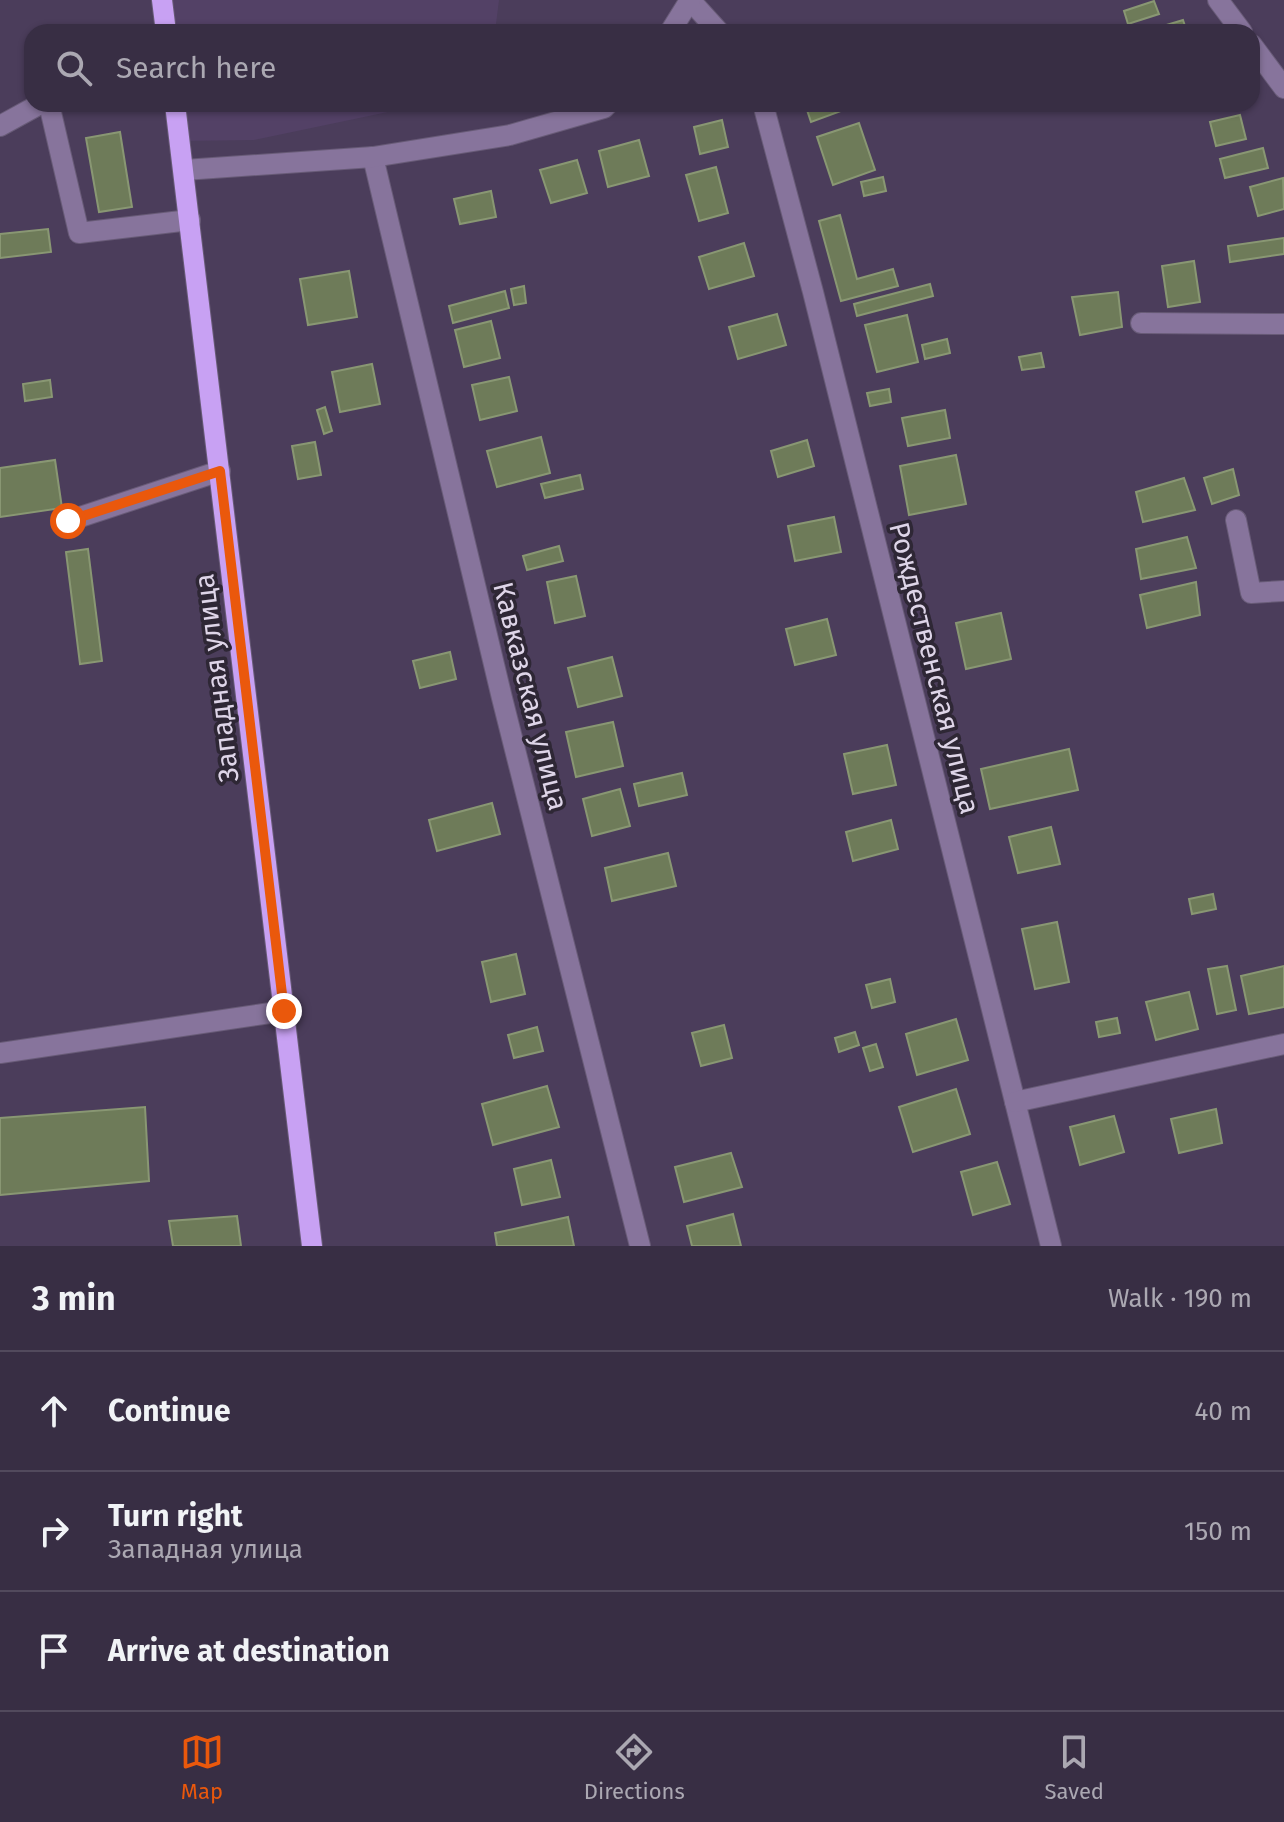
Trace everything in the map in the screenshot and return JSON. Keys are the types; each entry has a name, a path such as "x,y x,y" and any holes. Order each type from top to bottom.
{"main road":[{"path":"162,0 165,24"},
{"name":"Западная улица","path":"176,112 312,1246"}],"street":[{"path":"675,24 690,0 712,24"},
{"path":"1218,0 1236,24"},
{"path":"1260,56 1284,88"},
{"path":"0,126 25,112"},
{"path":"51,112 79,233 190,220"},
{"path":"184,170 373,157 510,135 590,112"},
{"name":"Рождественская улица","path":"765,112 813,292 1051,1246"},
{"name":"Кавказская улица","path":"373,157 502,698 640,1246"},
{"path":"1141,323 1284,324"},
{"path":"68,521 220,471"},
{"path":"1236,520 1251,593 1284,591"},
{"path":"0,1053 284,1011"},
{"path":"1015,1102 1284,1044"}],"shaded area":[{"path":"161,0 499,0 496,24 165,24"},
{"path":"176,112 388,112 254,140 180,141"}],"building":[{"path":"1154,1 1159,14 1128,24 1124,11"},
{"path":"808,112 838,112 811,122"},
{"path":"1240,115 1246,139 1216,146 1210,122"},
{"path":"722,120 728,147 700,154 694,127"},
{"path":"859,123 875,170 833,185 817,137"},
{"path":"120,132 132,207 99,212 86,138"},
{"path":"639,140 649,176 608,187 599,151"},
{"path":"1263,148 1268,168 1225,178 1220,159"},
{"path":"577,160 587,193 551,203 540,170"},
{"path":"716,167 728,213 699,221 686,175"},
{"path":"883,177 886,191 864,196 861,182"},
{"path":"1283,178 1284,209 1258,216 1250,187"},
{"path":"491,191 496,217 460,224 454,199"},
{"path":"840,215 857,279 893,269 898,286 841,301 819,221"},
{"path":"48,229 51,252 0,258 0,234"},
{"path":"1284,238 1284,254 1230,262 1228,246"},
{"path":"744,243 754,276 709,289 699,257"},
{"path":"1194,261 1200,302 1168,307 1162,266"},
{"path":"349,271 357,317 308,325 300,279"},
{"path":"930,284 933,296 857,316 854,304"},
{"path":"524,286 526,303 514,305 511,289"},
{"path":"505,291 509,308 453,323 449,306"},
{"path":"1118,292 1122,327 1080,335 1072,297"},
{"path":"777,314 786,345 738,359 729,327"},
{"path":"907,315 918,362 877,372 865,325"},
{"path":"491,321 500,358 464,367 455,330"},
{"path":"947,339 950,353 925,359 922,345"},
{"path":"1041,353 1044,367 1022,370 1019,357"},
{"path":"372,364 380,404 340,412 332,372"},
{"path":"509,377 517,411 480,420 472,385"},
{"path":"50,380 52,397 25,401 23,384"},
{"path":"889,389 891,402 870,406 867,393"},
{"path":"325,407 332,431 324,434 317,410"},
{"path":"945,410 950,438 908,446 902,418"},
{"path":"541,437 550,473 497,487 487,451"},
{"path":"807,440 814,466 778,477 771,451"},
{"path":"315,442 321,475 298,479 292,446"},
{"path":"956,455 966,504 909,515 900,466"},
{"path":"55,460 62,508 0,517 0,468"},
{"path":"1233,469 1239,495 1212,504 1204,478"},
{"path":"580,475 583,489 545,498 541,484"},
{"path":"1184,478 1195,510 1143,522 1136,492"},
{"path":"834,517 841,552 795,561 788,526"},
{"path":"1187,537 1196,568 1141,579 1136,549"},
{"path":"559,546 563,561 527,570 523,556"},
{"path":"88,549 102,661 80,664 66,552"},
{"path":"576,576 585,616 555,623 547,582"},
{"path":"1196,582 1200,615 1147,628 1140,595"},
{"path":"1001,613 1011,659 966,669 956,623"},
{"path":"827,619 836,655 795,665 786,629"},
{"path":"450,652 456,679 420,688 413,661"},
{"path":"612,657 622,696 578,707 568,668"},
{"path":"613,722 623,766 576,777 566,732"},
{"path":"887,745 896,785 853,794 844,754"},
{"path":"1069,749 1078,790 990,809 981,769"},
{"path":"682,773 687,795 639,806 634,784"},
{"path":"620,789 630,826 592,836 583,799"},
{"path":"492,803 500,834 437,851 429,820"},
{"path":"891,820 898,849 853,861 846,832"},
{"path":"1051,827 1060,864 1018,873 1009,837"},
{"path":"668,853 676,886 612,901 605,868"},
{"path":"1213,894 1216,909 1192,914 1189,899"},
{"path":"1057,922 1069,982 1035,989 1022,929"},
{"path":"516,954 525,994 491,1002 482,962"},
{"path":"1227,966 1236,1010 1217,1014 1208,969"},
{"path":"1284,966 1284,1007 1249,1014 1241,976"},
{"path":"890,979 895,1002 872,1008 866,985"},
{"path":"1189,992 1198,1029 1156,1040 1146,1002"},
{"path":"1117,1018 1120,1033 1099,1037 1096,1022"},
{"path":"956,1019 968,1060 917,1075 906,1034"},
{"path":"724,1025 732,1058 701,1066 692,1033"},
{"path":"537,1027 543,1051 514,1058 508,1035"},
{"path":"855,1032 859,1045 839,1052 835,1038"},
{"path":"876,1044 883,1067 870,1071 863,1048"},
{"path":"547,1086 559,1127 493,1145 482,1104"},
{"path":"956,1089 970,1134 913,1152 899,1107"},
{"path":"145,1107 149,1181 0,1195 0,1118"},
{"path":"1216,1109 1222,1143 1179,1153 1171,1119"},
{"path":"1114,1116 1124,1152 1080,1165 1070,1127"},
{"path":"731,1153 742,1187 684,1202 675,1167"},
{"path":"551,1160 560,1197 522,1205 514,1169"},
{"path":"997,1162 1010,1204 973,1215 961,1172"},
{"path":"733,1214 741,1246 692,1246 687,1226"},
{"path":"237,1216 241,1246 173,1246 169,1221"},
{"path":"568,1217 574,1246 497,1246 495,1233"}],"route":[{"path":"68,521 220,471 284,1011"}]}
